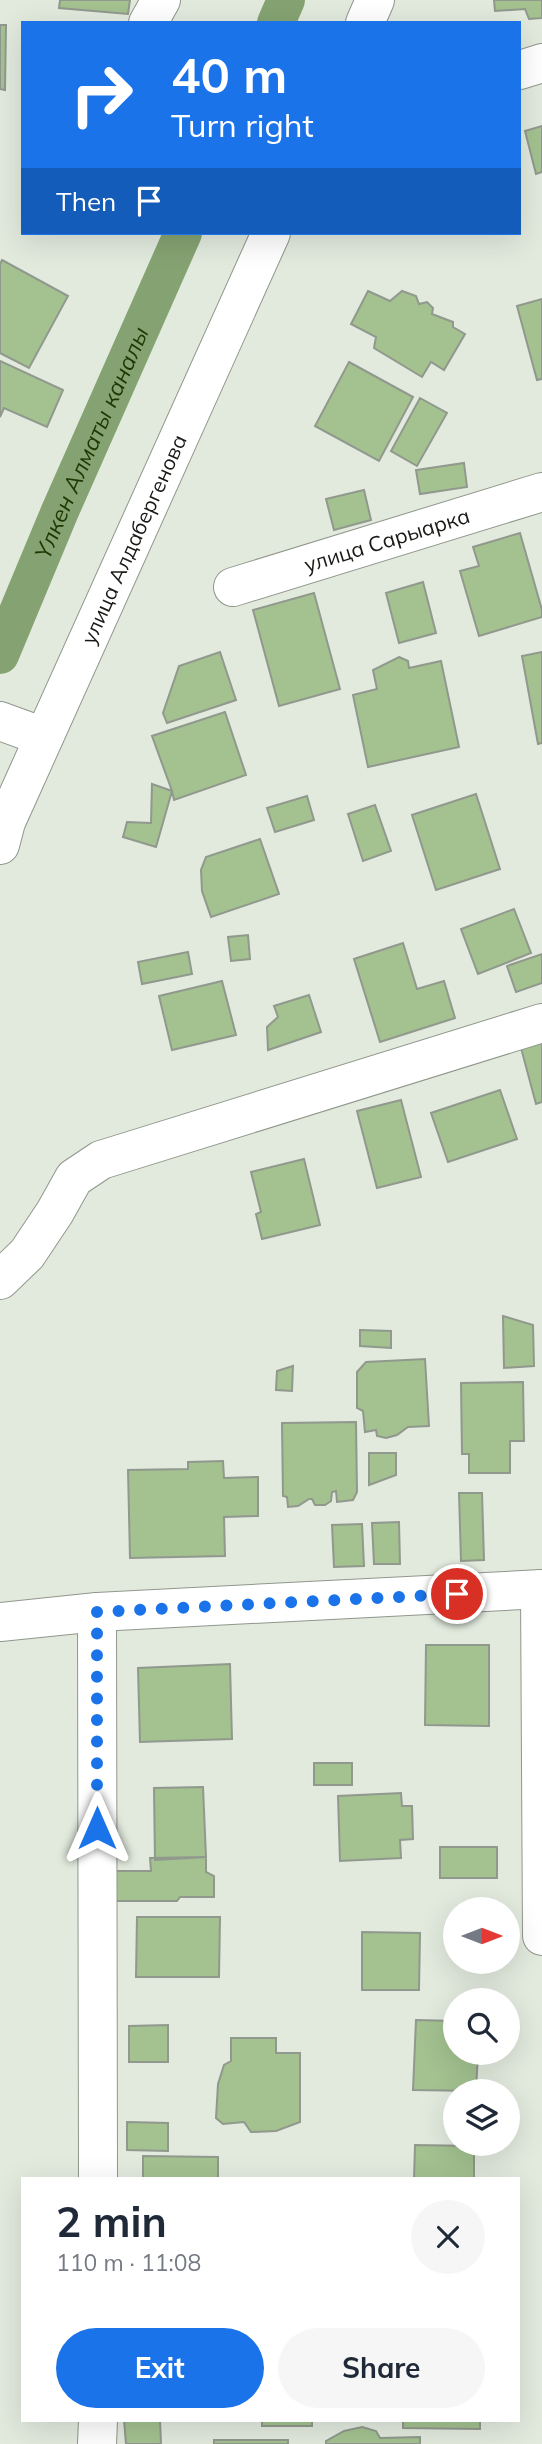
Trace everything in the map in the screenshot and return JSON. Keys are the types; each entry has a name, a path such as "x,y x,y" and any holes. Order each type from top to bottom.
{"street":[{"path":"149,21 161,0"},
{"path":"366,21 375,0"},
{"path":"521,70 542,63"},
{"name":"улица Алдабергенова","path":"0,845 6,822 270,235"},
{"name":"улица Сарыарка","path":"233,587 542,492"},
{"path":"0,721 44,737"},
{"path":"0,1280 26,1254 74,1178 101,1160 542,1023"},
{"path":"0,1622 97,1612 541,1589 542,1936"},
{"path":"97,1612 98,2177"},
{"path":"97,2444 98,2422"}],"building":[{"path":"60,0 130,0 128,14 59,8"},
{"path":"494,0 542,0 542,18 529,19 525,9 495,11"},
{"path":"0,25 6,25 5,90 0,89"},
{"path":"542,126 542,172 536,174 525,131"},
{"path":"2,260 68,296 29,368 0,353"},
{"path":"368,291 390,301 402,291 416,296 419,304 427,302 433,308 432,314 453,322 453,327 465,334 444,370 431,362 422,377 374,348 376,337 351,324"},
{"path":"542,299 542,379 537,380 517,306"},
{"path":"0,361 63,390 47,427 4,408 0,417"},
{"path":"349,362 413,397 379,461 315,426"},
{"path":"420,398 447,413 417,466 391,451"},
{"path":"464,463 467,487 420,494 416,470"},
{"path":"364,490 371,520 334,530 326,499"},
{"path":"520,533 542,617 479,636 460,571 479,566 473,547"},
{"path":"423,582 436,633 399,643 386,593"},
{"path":"314,593 340,689 279,706 253,610"},
{"path":"220,652 236,700 167,723 163,713 179,666"},
{"path":"542,652 542,743 538,744 522,656"},
{"path":"399,657 408,661 409,668 441,661 459,747 368,767 353,695 377,689 373,670"},
{"path":"225,712 246,775 174,800 152,736"},
{"path":"152,784 172,791 156,847 123,837 127,822 151,823"},
{"path":"476,794 500,869 436,890 412,815"},
{"path":"307,796 314,820 275,832 267,808"},
{"path":"375,805 391,851 363,861 348,814"},
{"path":"260,839 279,894 211,917 202,891 201,870 206,857"},
{"path":"514,909 531,953 478,974 461,929"},
{"path":"248,935 250,959 231,961 228,937"},
{"path":"403,943 417,989 444,981 455,1018 380,1042 354,959"},
{"path":"188,952 192,974 142,984 138,962"},
{"path":"542,954 542,983 516,992 507,966"},
{"path":"222,981 236,1035 172,1050 159,996"},
{"path":"309,995 321,1032 268,1050 267,1027 278,1017 274,1006"},
{"path":"542,1042 542,1102 536,1104 521,1048"},
{"path":"500,1090 517,1139 448,1162 431,1113"},
{"path":"401,1100 421,1177 377,1188 357,1111"},
{"path":"304,1159 320,1225 262,1239 256,1214 261,1212 251,1172"},
{"path":"503,1316 533,1325 534,1366 504,1368"},
{"path":"360,1330 391,1331 391,1348 360,1346"},
{"path":"425,1359 429,1426 408,1427 397,1435 386,1438 377,1436 376,1430 365,1432 363,1411 357,1408 357,1372 366,1362"},
{"path":"293,1366 292,1391 276,1390 277,1371"},
{"path":"523,1382 524,1441 510,1441 510,1473 469,1473 469,1454 462,1454 461,1383"},
{"path":"356,1422 357,1492 353,1500 337,1502 336,1491 332,1492 331,1501 325,1505 315,1505 312,1499 309,1499 298,1506 288,1507 287,1497 283,1496 282,1423"},
{"path":"369,1453 396,1453 396,1475 369,1485"},
{"path":"223,1461 224,1478 258,1477 258,1516 224,1517 225,1556 130,1558 128,1470 188,1469 188,1462"},
{"path":"459,1493 482,1493 484,1560 461,1561"},
{"path":"399,1522 400,1564 374,1564 372,1523"},
{"path":"362,1524 364,1566 334,1567 332,1525"},
{"path":"426,1645 489,1645 489,1726 425,1725"},
{"path":"230,1664 232,1739 140,1742 138,1668"},
{"path":"314,1763 352,1763 352,1785 314,1785"},
{"path":"203,1787 206,1857 155,1860 154,1788"},
{"path":"401,1793 402,1806 412,1806 413,1839 400,1840 401,1858 340,1861 338,1796"},
{"path":"440,1847 497,1847 497,1878 440,1878"},
{"path":"206,1857 206,1872 214,1876 214,1897 180,1897 177,1901 116,1901 116,1871 151,1871 150,1858"},
{"path":"137,1917 220,1917 219,1977 136,1977"},
{"path":"362,1932 420,1933 419,1990 362,1990"},
{"path":"416,2020 443,2021 443,2065 477,2065 477,2079 443,2079 443,2090 413,2090"},
{"path":"168,2025 168,2062 129,2062 129,2026"},
{"path":"231,2038 276,2038 276,2053 300,2053 300,2122 276,2131 251,2132 244,2122 223,2124 216,2118 218,2084 224,2065 231,2061"},
{"path":"127,2122 168,2123 168,2151 127,2150"},
{"path":"415,2145 443,2145 443,2156 474,2156 474,2177 414,2177"},
{"path":"143,2156 218,2157 218,2177 143,2177"},
{"path":"124,2422 160,2422 161,2444 126,2444"},
{"path":"262,2422 312,2422 312,2426 262,2426"},
{"path":"403,2422 480,2422 480,2429 403,2428"},
{"path":"362,2427 376,2431 380,2438 420,2437 420,2444 326,2444 326,2441 344,2431"},
{"path":"214,2440 288,2440 288,2444 214,2444"}],"waterway":[{"name":"Үлкен Алматы каналы","path":"277,21 286,0"},
{"name":"Үлкен Алматы каналы","path":"0,655 60,511 182,235"}],"route":[{"path":"97,1828 97,1612 457,1594"}]}
